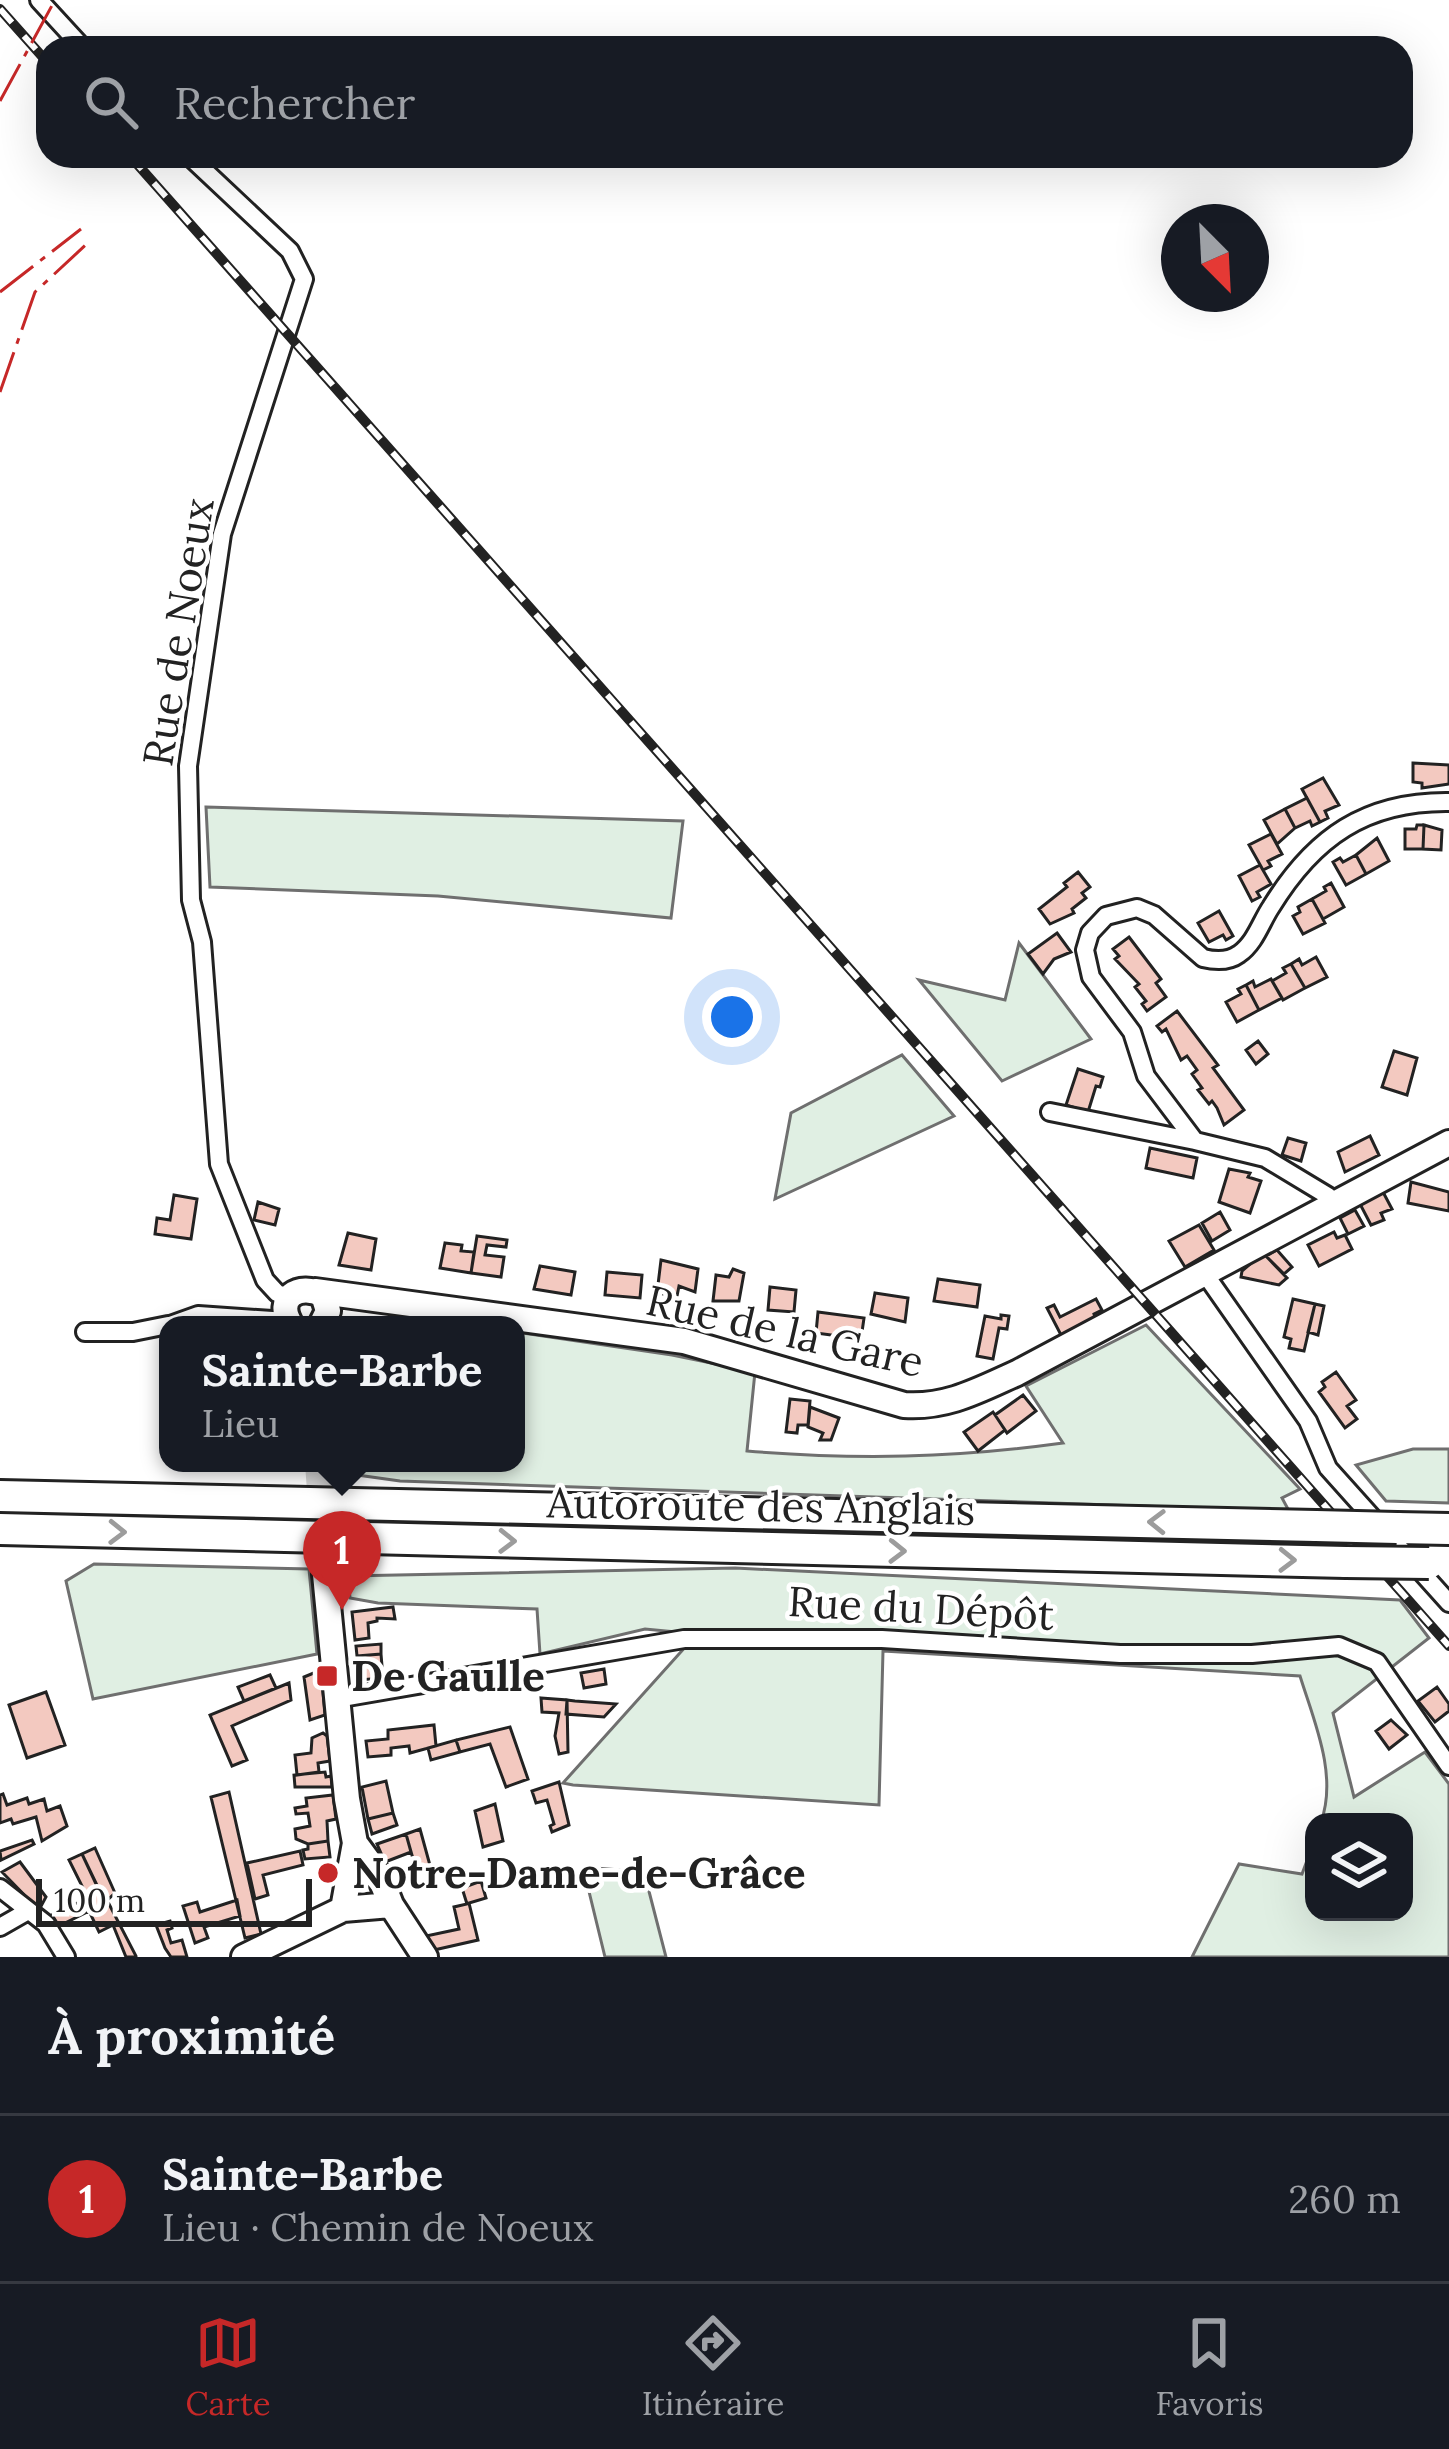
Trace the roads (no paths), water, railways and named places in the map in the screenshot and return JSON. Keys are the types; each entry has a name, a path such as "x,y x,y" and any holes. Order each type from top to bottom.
{"highway":[{"name":"Autoroute des Anglais","path":"0,1496 1449,1529"},
{"name":"Autoroute des Anglais","path":"0,1529 1439,1564"}],"street":[{"path":"39,0 72,36"},
{"name":"Rue de Noeux","path":"202,168 290,251 304,279 222,534 188,766 191,900 202,942 219,1164 265,1280 288,1314"},
{"path":"1195,1141 1149,1081 1132,1032 1091,977 1085,950 1095,926 1117,911 1136,908 1154,915 1203,958 1230,959 1248,946 1302,865 1342,829 1394,804 1449,802"},
{"path":"1050,1112 1265,1158 1333,1203"},
{"name":"Rue de la Gare","path":"525,1319 684,1342 904,1406 931,1407 1017,1373 1449,1143"},
{"path":"1205,1274 1308,1421 1328,1468 1449,1603"},
{"name":"Rue de la Gare","path":"288,1314 305,1288 505,1316"},
{"path":"316,1291 323,1295 326,1316"},
{"path":"330,1316 349,1303 374,1297"},
{"path":"199,1316 288,1314"},
{"path":"85,1332 159,1327"},
{"path":"326,1574 346,1799 355,1843 343,1909"},
{"name":"Rue du Dépôt","path":"336,1699 672,1640 882,1639 1142,1654 1252,1654 1339,1646 1377,1662 1449,1766"},
{"path":"355,1843 425,1957"},
{"path":"0,1888 46,1924 65,1957"},
{"path":"244,1957 343,1909 392,1905"},
{"path":"0,1927 28,1911"}],"tunnel":[{"path":"318,1472 325,1574"}],"railway":[{"path":"0,9 36,50"},
{"path":"141,168 1449,1646"}],"place":[{"name":"Sainte-Barbe","path":"342,1610"},
{"name":"De Gaulle","path":"327,1676"},
{"name":"Notre-Dame-de-Grâce","path":"328,1873"}]}
